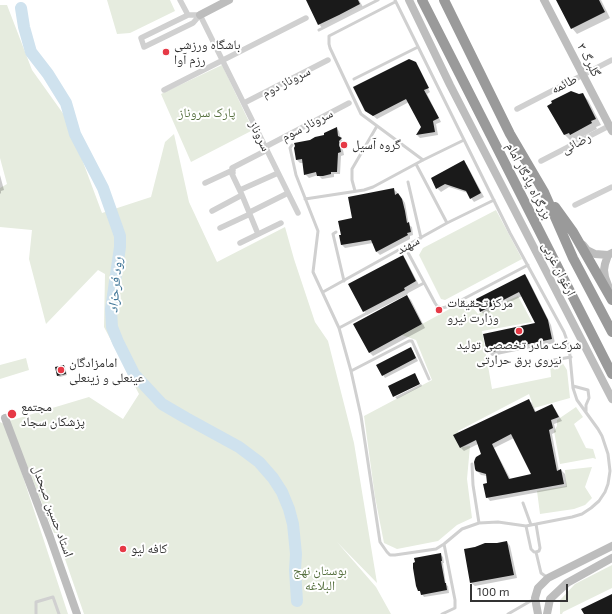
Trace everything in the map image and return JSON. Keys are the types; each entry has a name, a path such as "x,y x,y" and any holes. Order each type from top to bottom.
{"highway":[{"name":"بزرگراه یادگار امام","path":"422,0 612,374"},
{"name":"بزرگراه یادگار امام","path":"444,0 510,134 544,192 573,258 612,332"},
{"path":"451,0 459,29"},
{"path":"544,192 573,232 612,300"}],"street":[{"path":"180,0 188,15"},
{"path":"200,15 188,15 140,38 144,47 193,23 200,15 229,0"},
{"name":"ارغوان غربی","path":"409,0 450,85 612,399"},
{"name":"گلبرگ ۳","path":"544,0 611,127"},
{"name":"سروناز","path":"200,15 298,213"},
{"path":"164,90 306,18"},
{"name":"سروناز دوم","path":"244,103 328,60"},
{"name":"طائمه","path":"517,109 612,60"},
{"name":"سروناز سوم","path":"205,183 232,170 232,168 266,148 349,103"},
{"name":"رضائی","path":"540,161 611,127"},
{"path":"232,170 232,174 258,234"},
{"path":"212,211 278,173"},
{"path":"575,205 612,186"},
{"path":"220,228 288,193"},
{"path":"240,243 281,224"},
{"path":"573,232 587,250 595,254 610,254 604,270 612,296"},
{"name":"استاد حسین صبحدل","path":"3,418 50,537 77,614"},
{"path":"538,614 535,598 538,588 548,578 612,546"},
{"path":"547,614 550,598 567,583 612,558"},
{"path":"560,571 567,583"}],"lane":[{"path":"319,30 378,0"},
{"path":"292,145 290,148 296,175 318,231 313,272 339,328 351,371 361,416 380,542 386,552 390,555 436,549 462,529 479,523 498,522 526,526 582,514 599,501 605,492 610,471 608,454 602,436 577,400 573,386 569,346 564,332 494,200 395,1 329,36 328,40 330,48 361,114 423,160"},
{"path":"354,78 418,47"},
{"path":"355,191 352,180 352,169 377,126"},
{"path":"305,199 364,190 373,187 464,140"},
{"path":"416,164 447,223"},
{"path":"408,182 421,238"},
{"name":"سهند","path":"323,292 447,223 494,200"},
{"path":"336,232 333,234 344,281"},
{"path":"405,247 435,303 437,306 442,308 450,306 528,265"},
{"path":"339,328 424,283"},
{"path":"351,371 409,341 412,341 429,379"},
{"path":"548,361 571,357"},
{"path":"573,386 588,390 589,398 586,405 586,412"},
{"path":"472,464 473,485 479,523"},
{"path":"524,503 531,525"},
{"path":"536,524 540,548 539,551 536,552"},
{"path":"526,526 531,549 536,552 541,574 548,578"},
{"path":"442,614 455,608 456,600 444,544"},
{"path":"36,614 36,602 53,597 59,614"},
{"path":"508,614 535,598"}],"green space":[{"path":"107,0 170,0 175,11 130,33 117,34"},
{"name":"بوستان نهج البلاغه","path":"0,5 7,5 32,70 67,119 102,213 151,197 165,142 174,134 189,202 217,262 285,227 315,322 328,341 354,443 377,583 337,542 376,587 391,614 84,614 56,533 54,533 9,421 89,397 123,419 139,394 104,327 105,274 98,270 46,324 29,259 32,230 0,227 0,188 7,184 0,158"},
{"name":"پارک سروناز","path":"222,65 253,130 191,162 161,94"},
{"path":"496,210 522,259 445,300 441,299 419,255 423,248"},
{"path":"518,296 532,322 482,331 492,389 551,377 550,364 562,362 567,370 570,398 534,408 529,394 458,431 462,447 470,446 467,479 472,518 457,525 438,541 397,549 384,543 375,497 364,416 432,380 416,340 402,335 466,300 478,314"},
{"path":"26,358 29,370 0,379 0,365"},
{"path":"576,407 583,417 574,424 586,448 593,449 596,459 593,458 560,464 554,431 557,426 557,420"},
{"path":"0,422 6,425 68,614 0,614"},
{"path":"592,467 585,487 592,498 585,505 574,509 540,514 537,491 566,486 565,470"},
{"path":"612,565 612,588 560,614 560,600 575,584"}],"building":[{"path":"306,0 358,0 360,4 318,25"},
{"path":"556,0 599,0 605,12 571,29"},
{"path":"409,59 416,62 429,88 424,90 439,118 433,121 435,132 416,135 421,127 406,99 373,116 365,111 353,87"},
{"path":"571,91 579,94 583,93 596,119 591,121 592,123 570,135 569,133 564,135 547,106 552,103 551,101"},
{"path":"337,127 338,136 342,138 339,141 341,152 338,153 337,172 331,172 331,174 323,176 317,176 316,172 304,175 302,159 296,160 294,143 310,140 324,135 324,133"},
{"path":"464,160 481,193 470,199 466,191 445,184 436,189 431,178"},
{"path":"394,188 395,195 398,193 402,199 407,223 409,222 411,232 376,252 371,240 341,245 339,235 341,235 338,221 352,218 348,197"},
{"path":"403,255 416,281 404,288 405,290 363,312 348,284"},
{"path":"525,274 548,320 552,339 487,353 483,334 535,323 519,292 480,312 476,299"},
{"path":"407,295 422,324 369,353 353,324"},
{"path":"411,347 416,358 382,376 376,365"},
{"name":"امامزادگان عینعلی و زینعلی","path":"64,365 66,374 57,376 55,367"},
{"path":"415,373 420,384 393,397 388,386"},
{"path":"529,399 535,412 552,404 559,417 551,420 553,428 549,430 557,471 561,469 564,484 486,498 483,484 487,483 486,474 476,471 475,469 475,459 481,454 476,440 460,448 453,435","holes":["511,434 531,474 509,479 492,444"]},
{"path":"507,541 514,575 470,583 464,549 485,543"},
{"path":"441,553 441,561 447,590 421,595 416,586 413,568 413,563 415,562 414,558"},
{"path":"612,594 612,614 584,614 581,609"}],"waterway":[{"name":"رود فرحزاد","path":"21,8 24,27 31,52 48,74 66,103 75,134 103,188 120,236 120,247 111,309 112,327 118,342 134,374 162,404 239,447 259,462 273,478 282,492 293,524 296,554 295,570 297,601"}],"place":[{"name":"باشگاه ورزشی رزم آوا","path":"166,52"},
{"name":"گروه آسیل","path":"344,145"},
{"name":"مرکز تحقیقات وزارت نیرو","path":"439,310"},
{"name":"شرکت مادر تخصصی تولید نیروی برق حرارتی","path":"519,331"},
{"name":"امامزادگان عینعلی و زینعلی","path":"61,370"},
{"name":"مجتمع پزشکان سجاد","path":"12,414"},
{"name":"کافه لیو","path":"123,549"}]}
